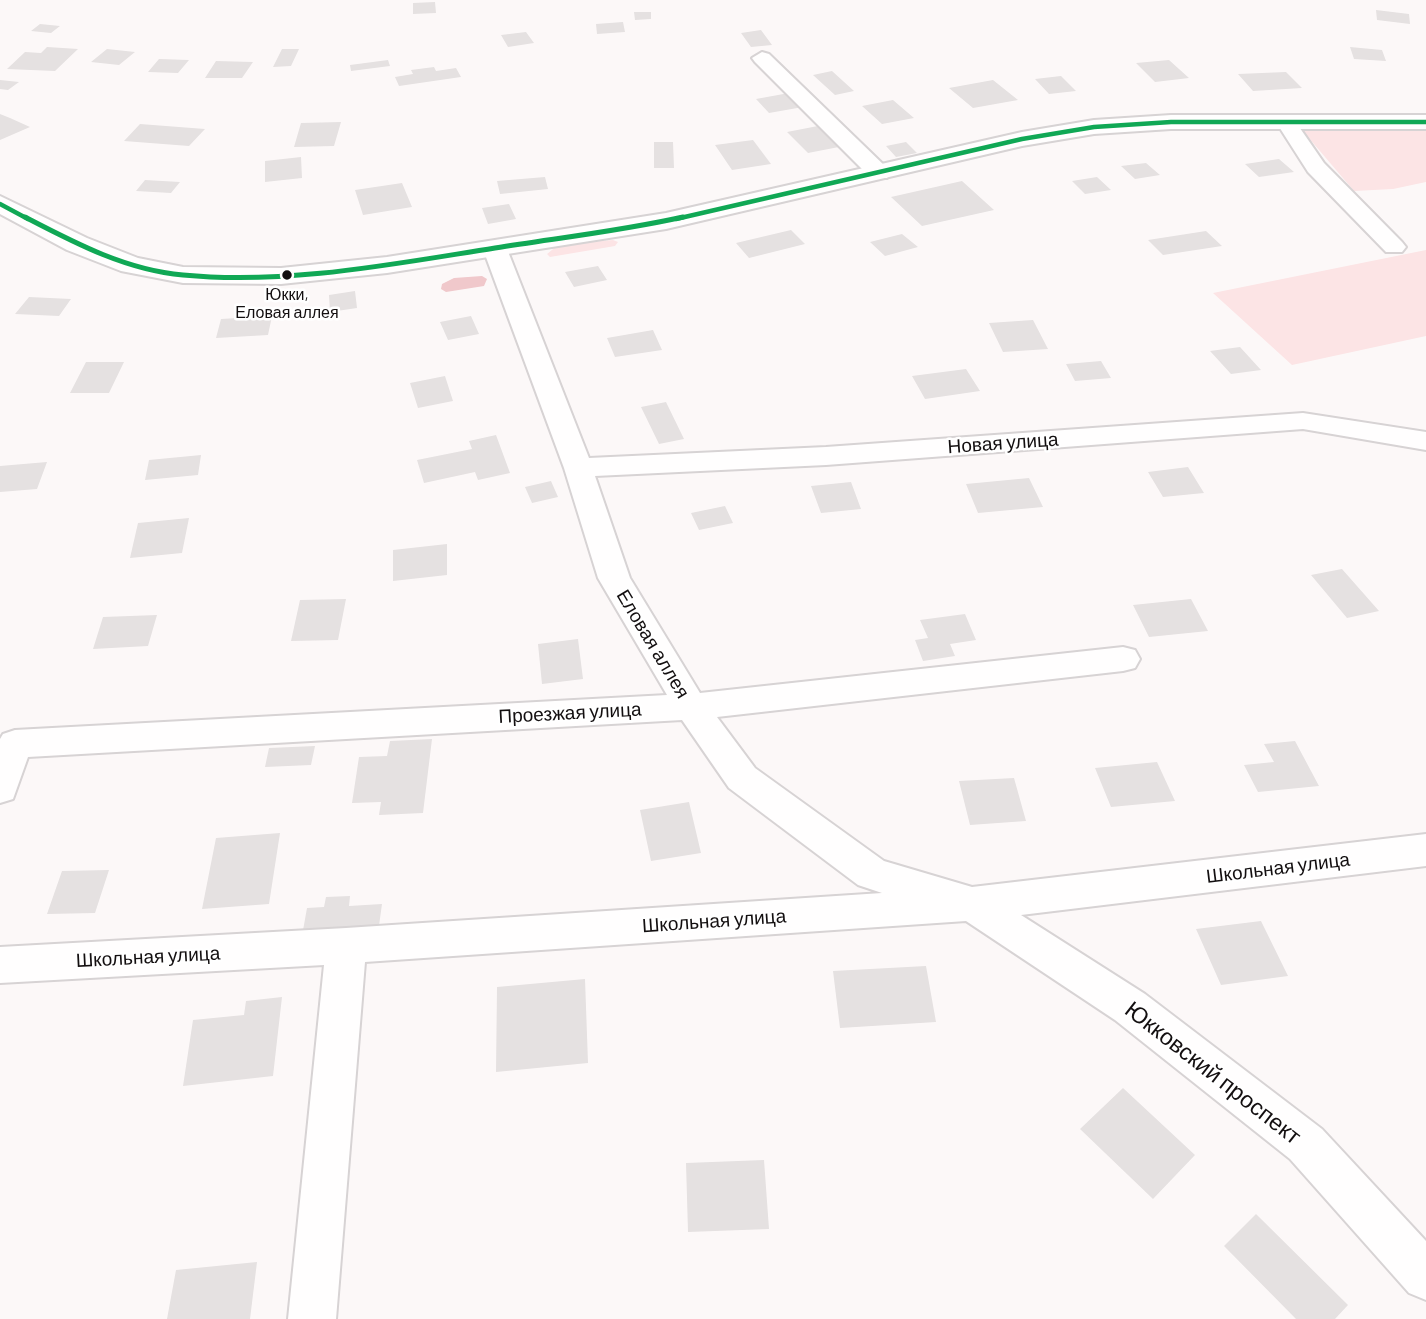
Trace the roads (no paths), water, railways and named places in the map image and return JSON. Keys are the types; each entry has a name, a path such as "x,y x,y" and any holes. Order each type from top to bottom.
{"main road":[{"path":"0,204 77,244 131,265 183,275 236,278 294,275 387,265 679,218 1022,139 1094,127 1171,122 1426,122"}],"street":[{"path":"762,58 880,173"},
{"path":"1286,122 1316,167 1394,247"},
{"name":"Еловая аллея","path":"495,248 578,468 614,578 691,706 742,778 872,874 971,904"},
{"name":"Новая улица","path":"578,468 826,456 1303,421 1426,441"},
{"name":"Проезжая улица","path":"0,789 15,744 691,706 1124,659"},
{"name":"Школьная улица","path":"0,965 346,946 971,904 1426,850"},
{"name":"Юкковский проспект","path":"971,904 1130,1007 1306,1144 1426,1276"},
{"path":"312,1319 346,946"}],"place":[{"name":"Юкки, Еловая аллея","path":"287,275"}]}
